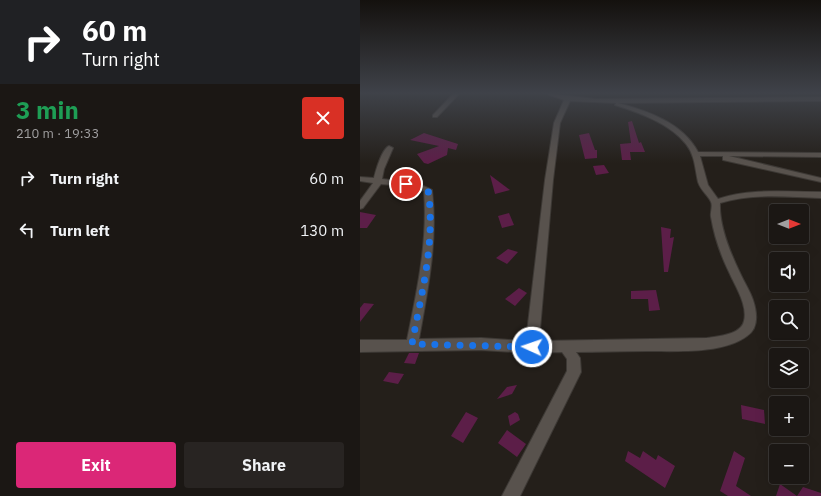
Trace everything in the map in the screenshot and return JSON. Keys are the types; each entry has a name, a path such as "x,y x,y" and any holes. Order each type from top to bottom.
{"street":[{"path":"532,347 549,180 557,123 560,116"},
{"path":"360,346 412,344 532,347 707,344 733,338 744,332 750,323 748,306 729,261 715,216 716,202 706,192 696,154 687,140 675,130 649,116"},
{"path":"360,206 377,186 380,169 389,148"},
{"path":"696,154 821,155"},
{"path":"711,154 821,180"},
{"path":"360,179 417,185 428,190 430,220 429,245 412,344"},
{"path":"716,202 729,197 742,195 821,196"},
{"path":"511,496 574,372 573,358 565,346"}],"building":[{"path":"632,121 639,143 641,142 645,152 630,152 631,160 622,160 620,144 631,143 628,122"},
{"path":"424,133 458,144 456,150 448,148 447,155 428,164 424,163 417,154 439,146 410,140"},
{"path":"589,133 595,150 597,150 597,158 585,159 579,135"},
{"path":"604,165 609,173 596,175 593,166"},
{"path":"490,175 510,190 495,194"},
{"path":"360,212 376,215 367,228 360,228"},
{"path":"509,213 514,225 502,228 498,216"},
{"path":"661,227 671,229 670,238 674,237 668,272 664,272"},
{"path":"508,249 518,252 507,264 496,258"},
{"path":"519,288 527,293 515,306 505,299"},
{"path":"656,290 660,310 649,311 648,299 631,299 631,291"},
{"path":"364,303 374,304 360,322 360,308"},
{"path":"409,353 419,353 415,364 404,363"},
{"path":"389,372 404,374 398,384 383,381"},
{"path":"517,385 512,394 497,399 507,387"},
{"path":"741,405 764,410 765,424 742,419"},
{"path":"466,412 478,418 463,443 451,436"},
{"path":"515,412 518,414 520,420 510,426 508,416"},
{"path":"507,430 526,444 517,457 498,443"},
{"path":"628,451 640,458 643,451 656,460 658,455 675,466 665,488 625,461"},
{"path":"734,451 745,458 736,486 751,496 728,496 720,491"},
{"path":"780,484 797,496 776,496"},
{"path":"803,487 821,493 821,496 797,496"}],"route":[{"path":"406,184 417,185 428,190 430,199 429,245 412,344 481,344 532,347"}]}
